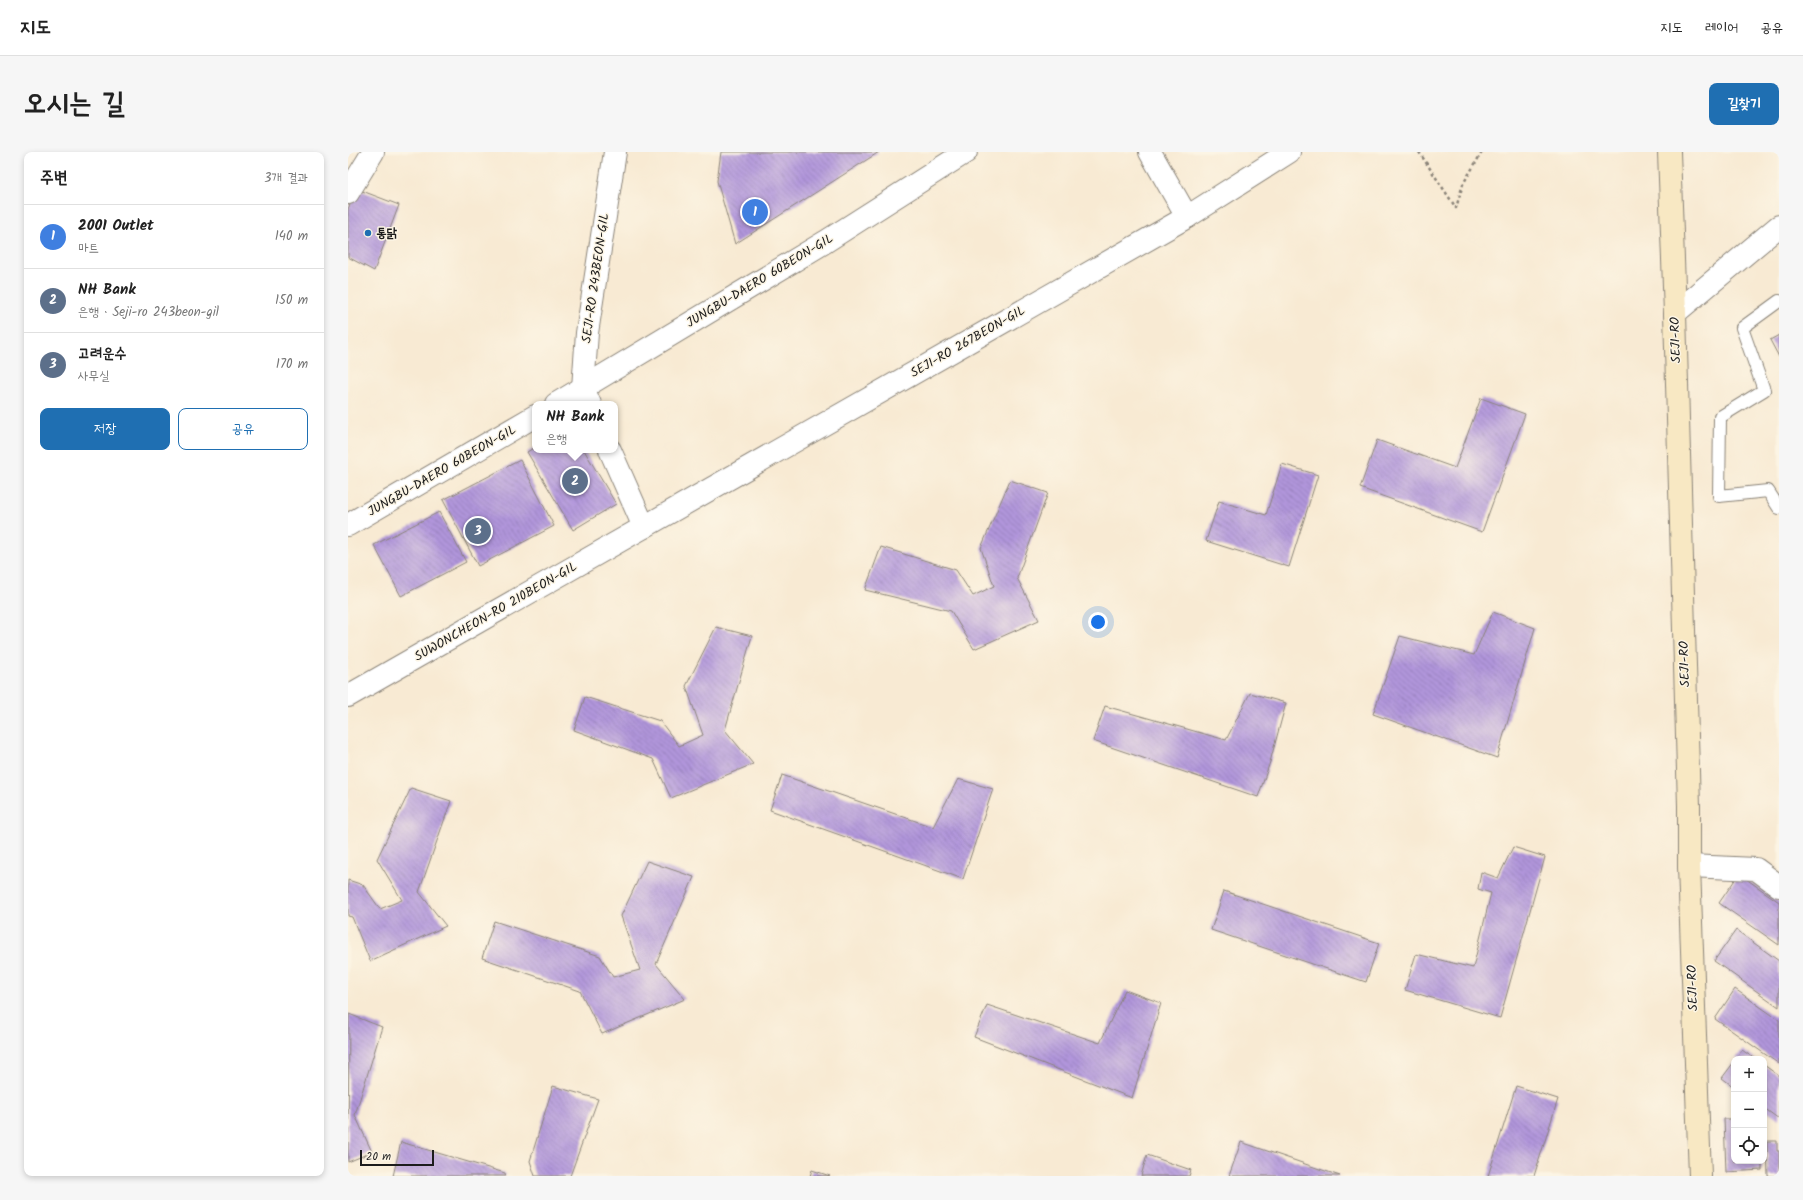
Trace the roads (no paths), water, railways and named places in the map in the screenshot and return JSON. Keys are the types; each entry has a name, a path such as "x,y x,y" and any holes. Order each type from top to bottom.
{"street":[{"path":"348,193 373,152"},
{"name":"SEJI-RO 243BEON-GIL","path":"587,396 587,333 615,152"},
{"path":"1150,152 1187,217"},
{"name":"SEJI-RO 267BEON-GIL","path":"644,527 1187,217 1289,152"},
{"name":"SEJI-RO","path":"1669,152 1689,806 1689,866 1700,1176"},
{"name":"JUNGBU-DAERO 60BEON-GIL","path":"568,401 587,396 963,153"},
{"path":"1675,313 1779,226"},
{"name":"JUNGBU-DAERO 60BEON-GIL","path":"348,525 532,418"},
{"path":"611,453 644,527"},
{"name":"SUWONCHEON-RO 210BEON-GIL","path":"348,696 644,527"},
{"path":"1689,866 1756,869 1779,886"}],"lane":[{"path":"1779,301 1742,328 1764,390 1720,417 1720,496 1768,491 1779,508"}],"place":[{"name":"2001 Outlet","path":"755,212"},
{"name":"통닭","path":"368,233"},
{"name":"NH Bank","path":"575,481"},
{"name":"고려운수","path":"478,531"}]}
